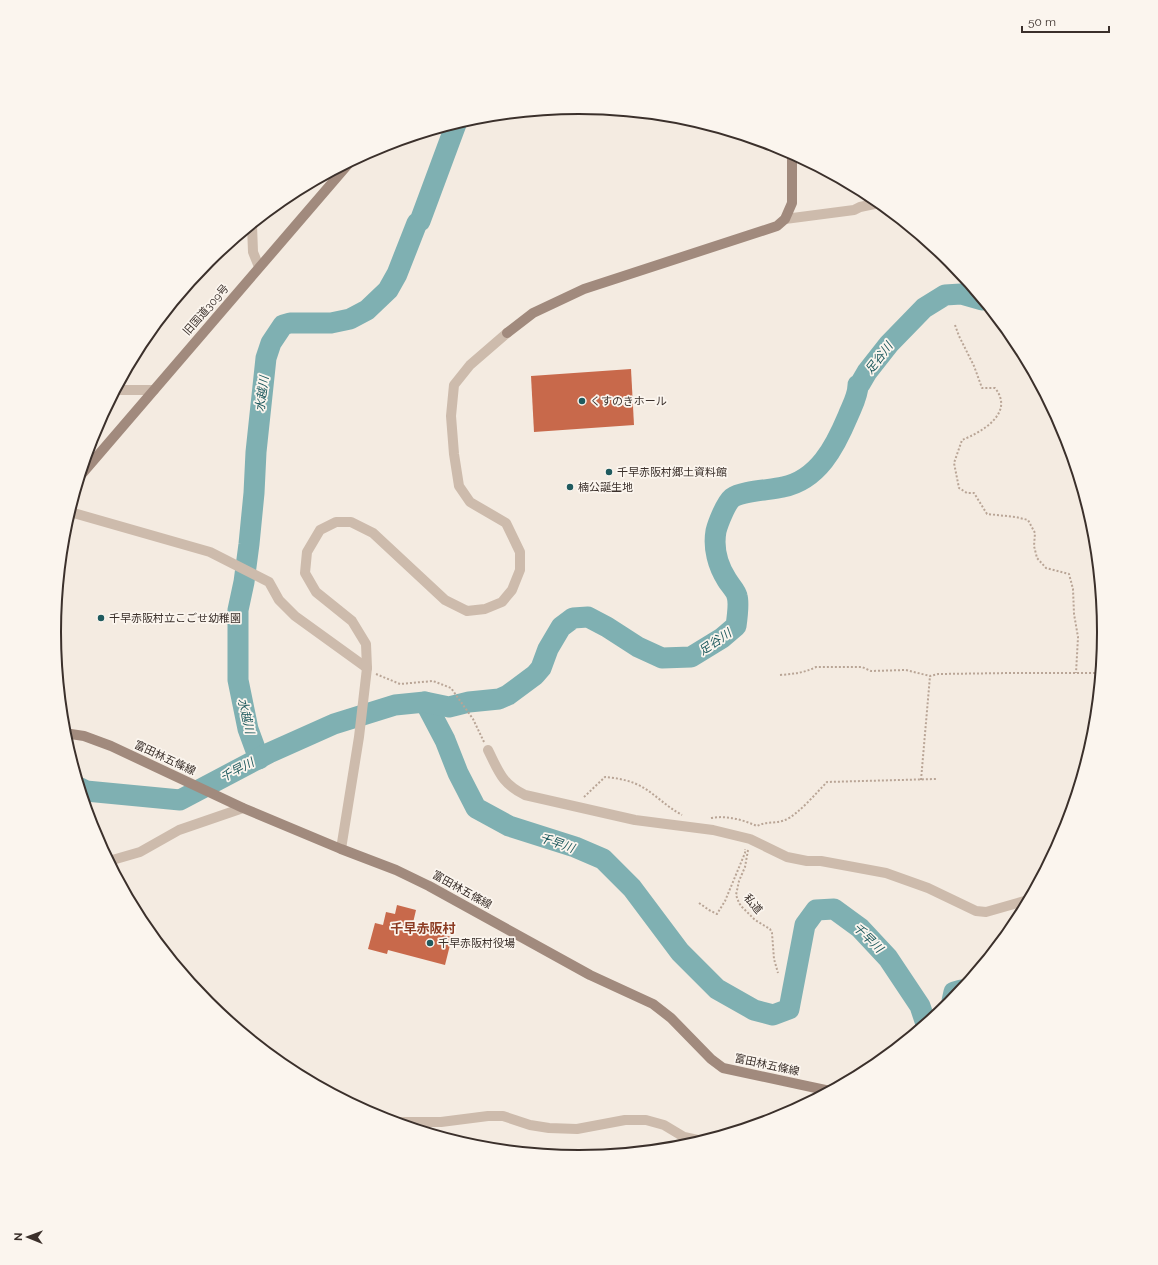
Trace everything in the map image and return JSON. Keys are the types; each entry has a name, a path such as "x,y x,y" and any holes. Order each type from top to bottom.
{"main road":[{"path":"507,333 533,313 584,289 777,226 785,219 792,203 792,161"},
{"name":"旧国道309号","path":"88,467 340,173"},
{"name":"富田林五條線","path":"71,734 91,738 112,746 243,808 396,870 429,886 590,975 653,1004 671,1018 711,1059 724,1068 822,1089"}],"street":[{"path":"785,219 854,210 871,205"},
{"path":"252,231 254,252 259,267"},
{"path":"342,849 359,737 367,668 366,644 352,621 316,592 305,573 308,552 320,530 336,522 351,522 373,533 445,600 467,612 486,609 502,602 512,590 520,570 520,552 506,523 470,502 460,486 454,454 451,416 454,385 470,365 507,333"},
{"path":"121,390 154,390"},
{"path":"75,513 210,552 268,582 280,600 296,616 367,668"},
{"path":"488,750 505,782 514,790 525,795 635,820 713,830 747,839 787,858 807,861 821,861 886,873 928,888 976,911 986,912 1022,902"},
{"path":"113,860 140,852 179,830 243,808"},
{"path":"409,1122 441,1122 488,1116 503,1116 530,1125 549,1128 577,1129 625,1120 646,1120 664,1125 684,1137 691,1138"}],"path":[{"path":"955,325 974,366 982,388 995,388 1000,395 1001,402 998,415 994,421 981,431 962,440 954,463 959,488 968,493 974,493 987,514 1016,517 1028,520 1036,533 1034,546 1037,558 1046,568 1069,574 1073,589 1074,614 1078,637 1076,673"},
{"path":"780,675 809,671 816,667 862,667 871,671 906,670 930,676 938,674 1095,673"},
{"path":"367,668 376,674 400,684 433,681 451,688 473,719 488,750"},
{"path":"921,780 930,676"},
{"path":"574,806 605,777 615,778 644,788 667,806 687,817"},
{"path":"709,819 722,817 742,820 757,826 763,823 785,820 799,810 827,782 936,779"},
{"name":"私道","path":"699,903 717,914 725,901 744,853 747,839"},
{"name":"私道","path":"747,839 745,867 739,881 736,895 742,907 755,920 770,929 772,933 774,959 778,973"}],"building":[{"name":"くすのきホール","path":"631,369 634,425 534,432 531,376"},
{"path":"397,905 416,910 412,927 452,937 445,965 388,950 387,954 368,949 375,923 383,925 386,912 395,914"}],"waterway":[{"name":"水越川","path":"259,759 248,729 238,680 238,610 244,582 249,544 256,452 266,358 271,343 283,325 290,323 331,323 350,319 367,310 388,290 397,274 417,223 420,221 454,130"},
{"name":"足谷川","path":"86,791 180,800 269,753 334,724 395,705 425,702 449,707 469,702 499,699 508,695 535,675 541,668 548,649 561,627 573,618 588,617 607,627 638,647 662,658 691,657 722,638 736,626 738,599 721,569 715,544 717,527 727,504 732,498 742,494 783,487 795,483 816,470 831,450 843,428 857,393 858,385 889,344 924,308 945,295 961,294 974,298"},
{"name":"千早川","path":"425,702 445,740 458,773 476,808 509,826 575,847 603,859 632,888 680,952 717,989 754,1010 773,1015 789,1009 805,925 816,910 834,909 860,928 888,958 920,1006 924,1019"}],"place":[{"name":"くすのきホール","path":"582,401"},
{"name":"千早赤阪村郷土資料館","path":"609,472"},
{"name":"楠公誕生地","path":"570,487"},
{"name":"千早赤阪村立こごせ幼稚園","path":"101,618"},
{"name":"千早赤阪村役場","path":"430,943"}],"district":[{"name":"千早赤阪村","path":"423,928"}]}
